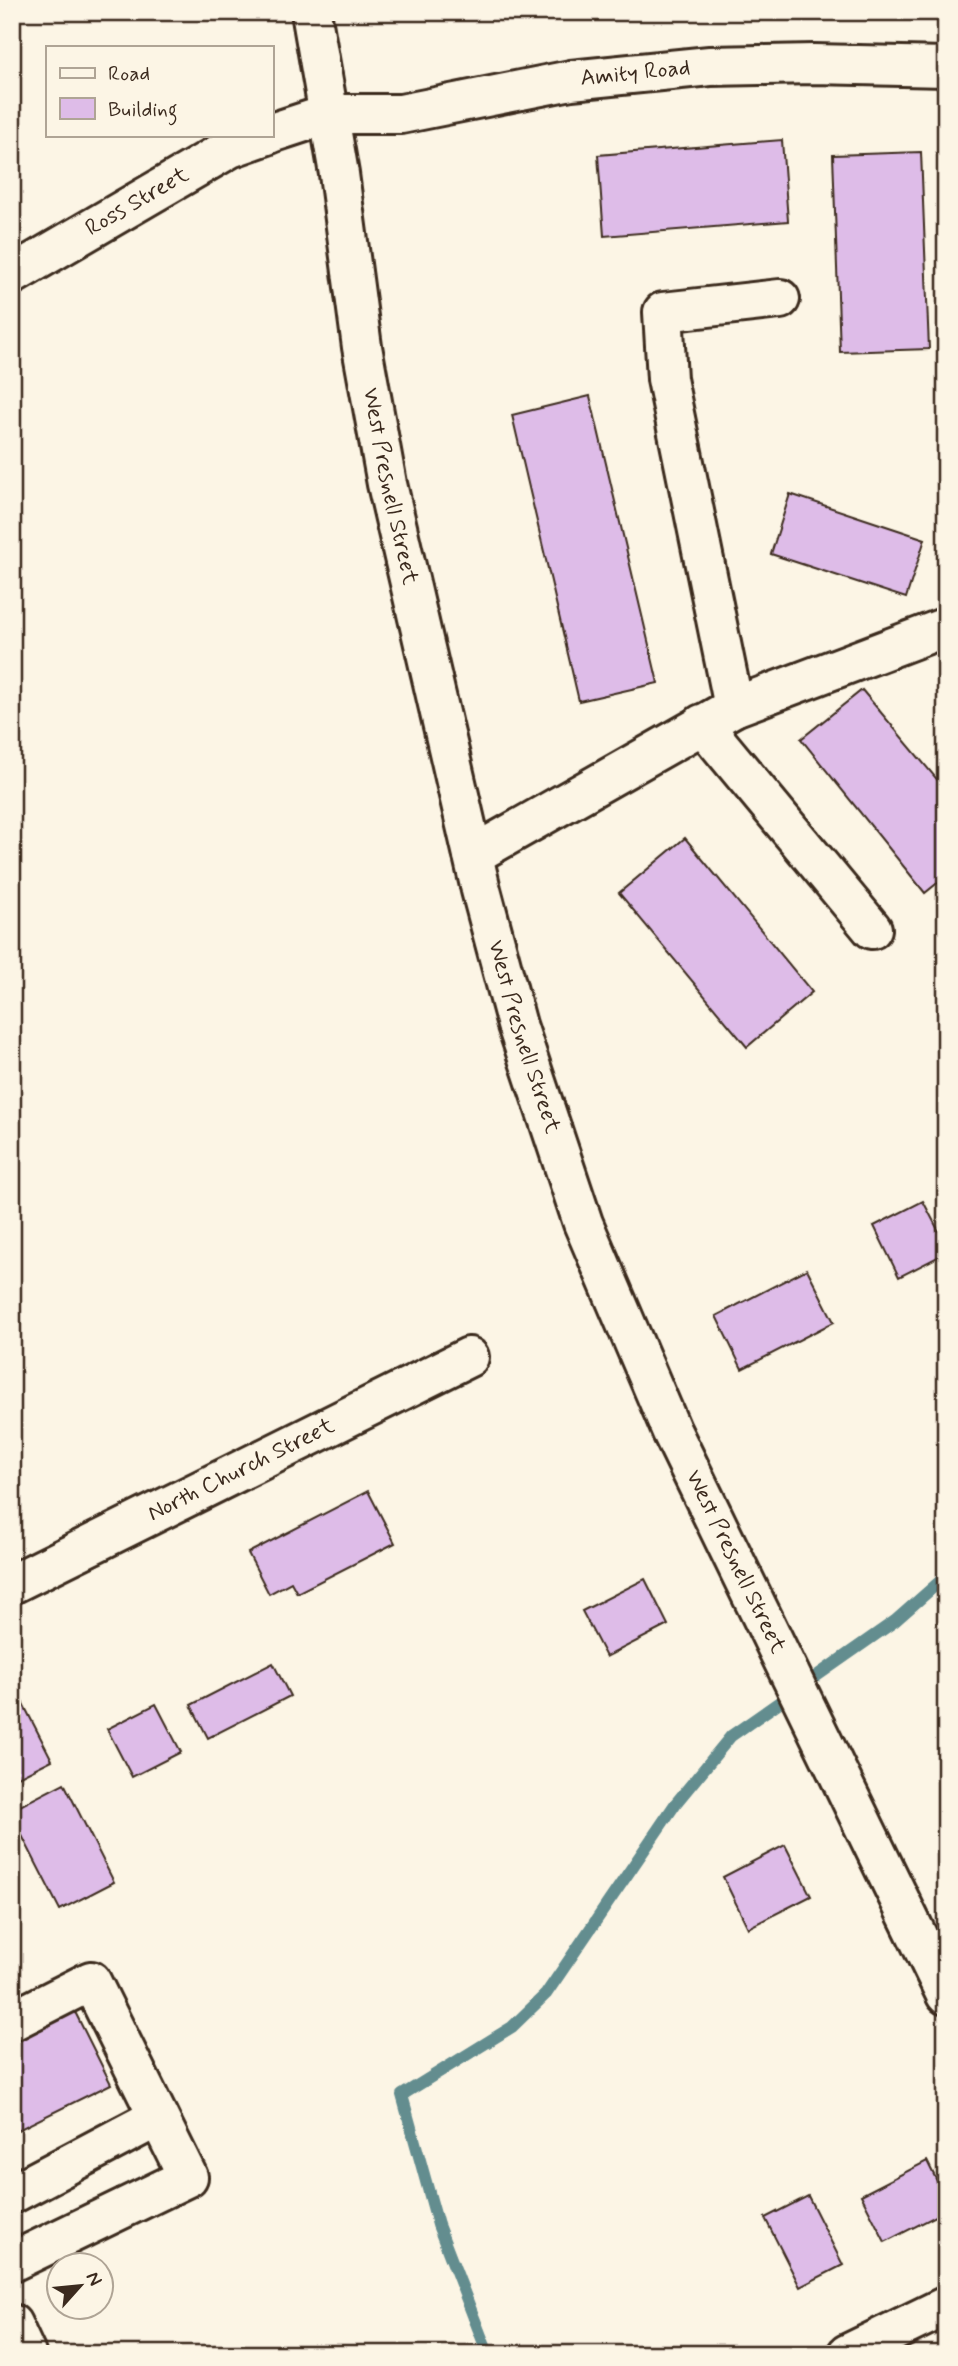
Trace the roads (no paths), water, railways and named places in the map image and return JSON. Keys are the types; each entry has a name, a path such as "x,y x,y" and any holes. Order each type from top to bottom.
{"main road":[{"name":"West Presnell Street","path":"311,12 329,114 362,347 387,484 473,855 517,1025 583,1223 672,1432 946,1995"},
{"name":"Amity Road","path":"329,114 401,114 571,80 710,66 814,64 946,67"},
{"name":"Ross Street","path":"273,133 329,114"},
{"name":"Ross Street","path":"12,275 230,148 263,136"},
{"path":"780,299 663,312 667,379 718,716 872,929"},
{"path":"473,855 718,716 946,626"},
{"name":"North Church Street","path":"12,1584 469,1357"},
{"path":"12,2021 91,1981 188,2177 12,2262"},
{"path":"12,2194 158,2117"},
{"path":"863,2350 946,2306"},
{"path":"12,2324 26,2354"}],"waterway":[{"path":"488,2354 438,2225 402,2095 512,2027 546,1994 676,1803 731,1736 895,1621 946,1576"}]}
